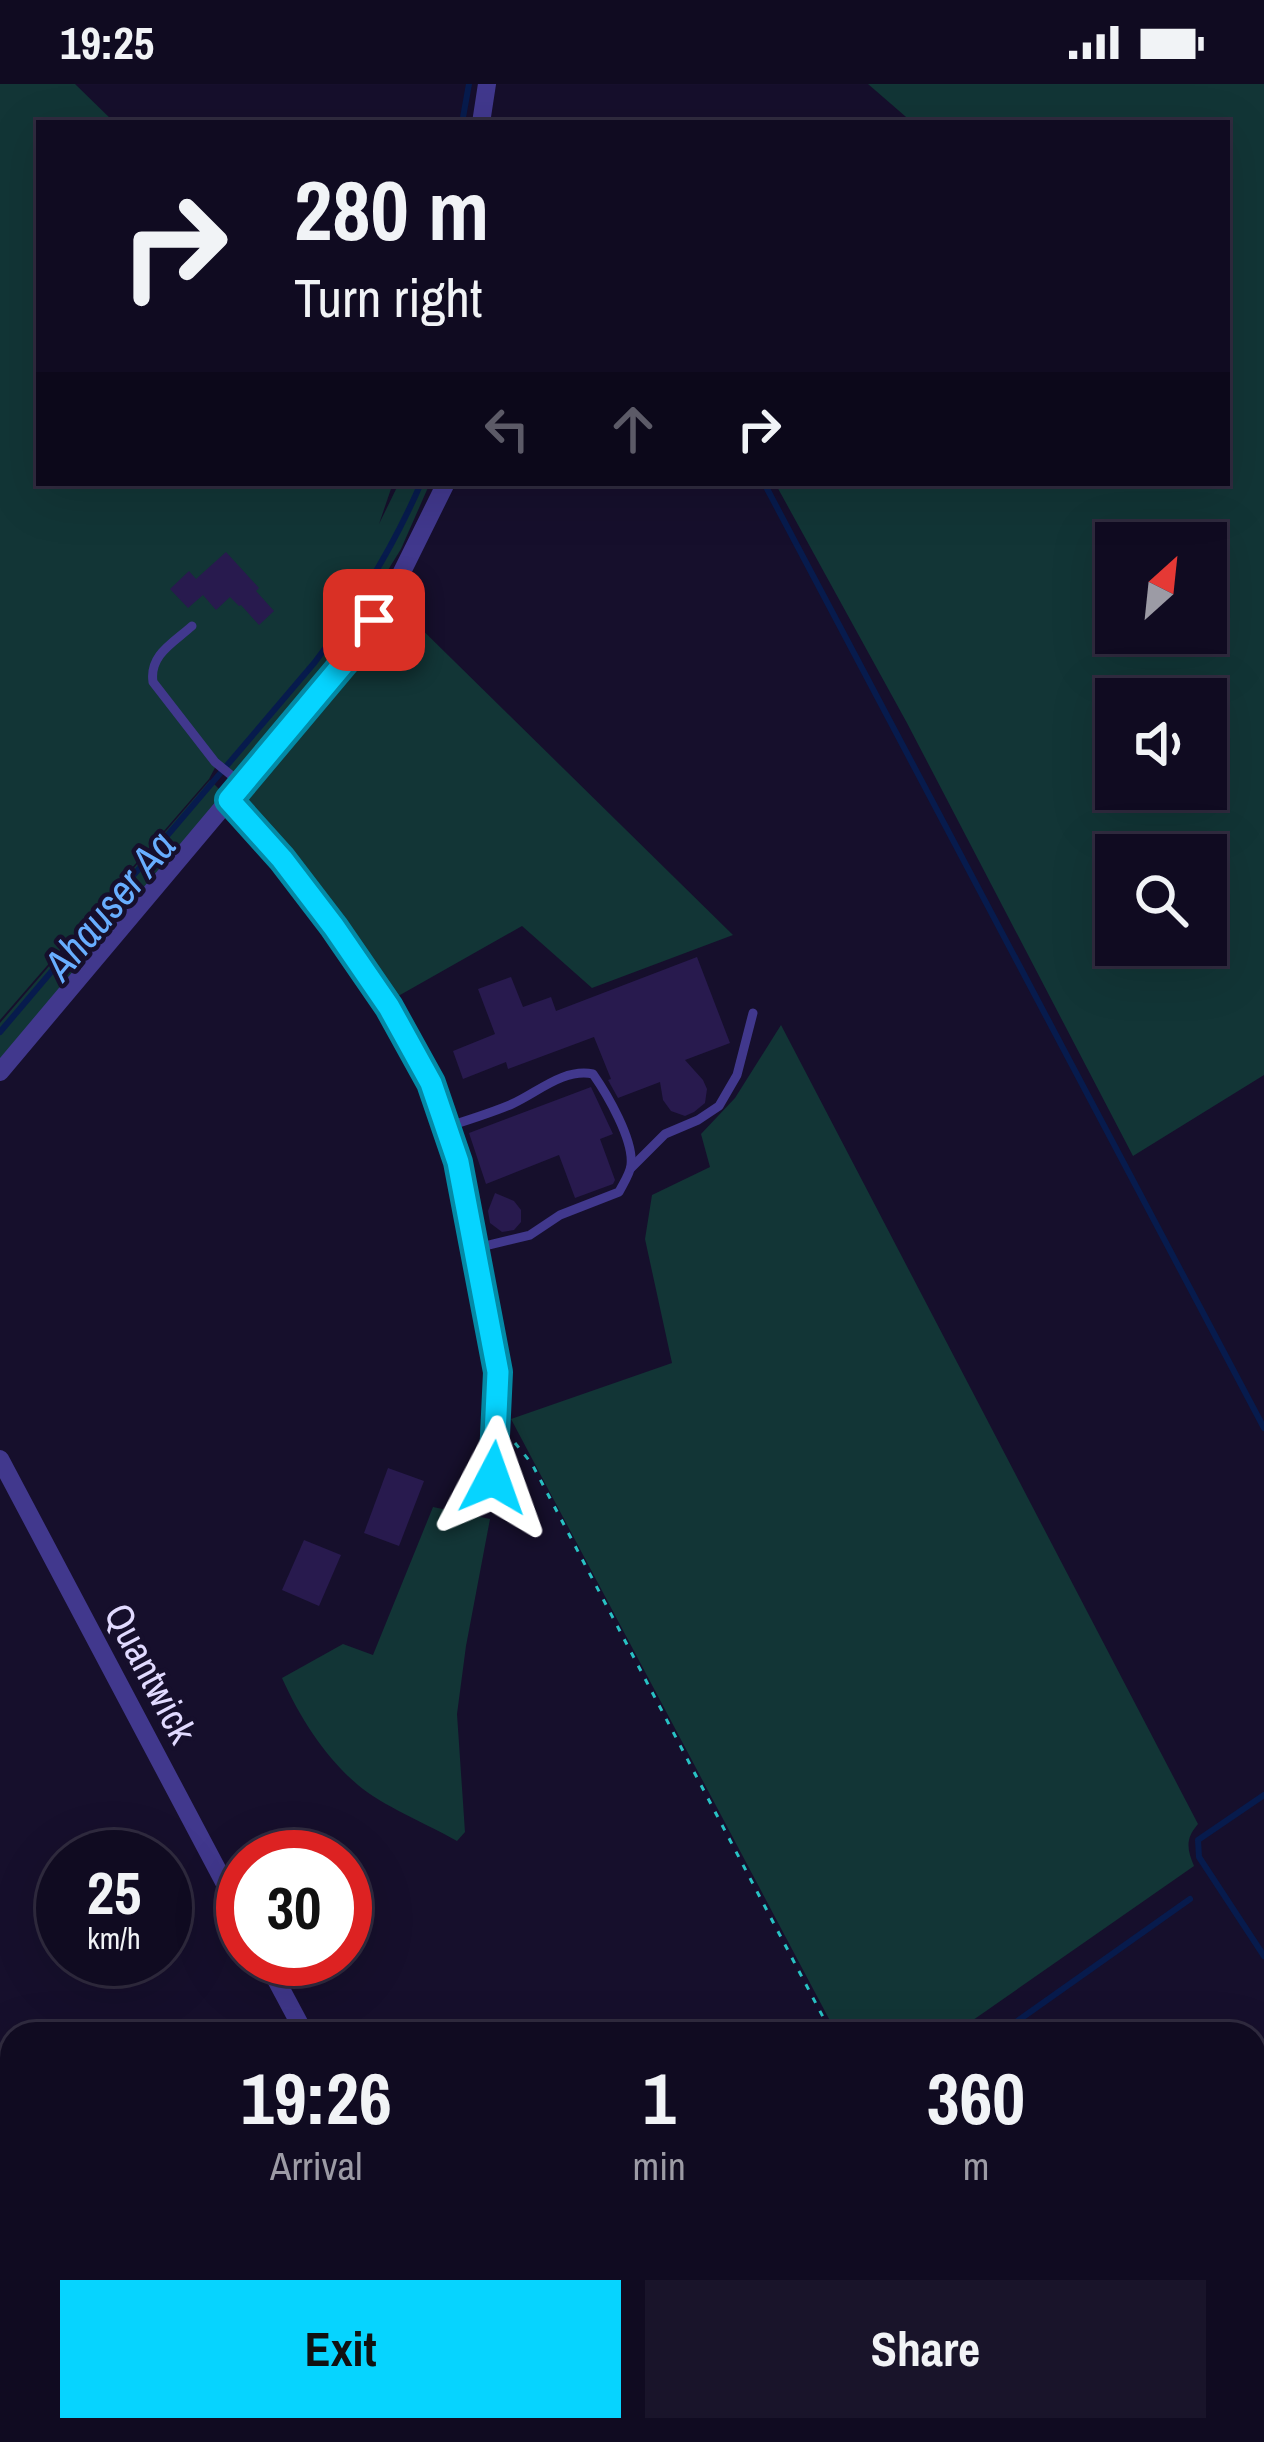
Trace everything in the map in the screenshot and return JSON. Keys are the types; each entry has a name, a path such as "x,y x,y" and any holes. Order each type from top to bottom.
{"street":[{"path":"481,120 487,84"},
{"path":"0,1072 234,787 349,657 428,524 445,486"},
{"path":"234,787 389,1007 431,1083 458,1162 498,1372 493,1478"},
{"name":"Quantwick","path":"0,1459 216,1867"},
{"path":"279,1986 298,2022"}],"lane":[{"path":"192,626 156,658 152,675 161,695 234,787"},
{"path":"476,1248 530,1235 560,1215 620,1192 631,1168 664,1134 719,1106 737,1075 752,1013"},
{"path":"446,1127 580,1072 592,1074 629,1145 631,1168"}],"path":[{"path":"497,1437 508,1438 532,1464 826,2022"}],"green space":[{"path":"0,84 75,84 112,120 36,120 36,486 392,486 379,524 398,486 429,486 401,549 343,643 231,777 217,764 0,1020"},
{"path":"868,84 1264,84 1264,1075 1133,1156 907,723 777,486 1230,486 1230,120 910,120"},
{"path":"397,605 733,935 592,988 522,926 393,999 345,920 244,801"},
{"path":"210,780 226,796 0,1066 0,1023"},
{"path":"781,1025 1198,1824 1188,1844 1194,1866 970,2022 831,2022 511,1419 672,1363 645,1239 652,1195 710,1167 701,1134 735,1098"},
{"path":"433,1507 490,1519 457,1714 465,1832 457,1841 379,1800 346,1774 314,1736 282,1678 343,1644 373,1655"}],"building":[{"path":"226,552 274,611 259,625 230,597 216,610 203,595 188,608 170,589 189,571 196,579"},
{"path":"697,957 730,1043 685,1060 707,1089 705,1103 694,1112 685,1116 671,1111 660,1082 618,1098 594,1037 508,1069 506,1062 463,1079 453,1051 495,1034 478,989 511,977 523,1007 551,997 556,1011"},
{"path":"591,1087 613,1134 600,1139 613,1184 575,1198 559,1155 486,1184 469,1133"},
{"path":"495,1193 514,1201 521,1210 521,1222 514,1230 502,1232 490,1223 488,1211"},
{"path":"388,1468 424,1481 399,1546 364,1533"},
{"path":"304,1540 341,1555 319,1606 282,1590"}],"waterway":[{"name":"Ahauser Aa","path":"463,120 469,84"},
{"name":"Ahauser Aa","path":"0,1032 315,662 374,575 420,486"},
{"path":"766,486 1264,1428"},
{"path":"1264,1795 1198,1840 1199,1857 1264,1956"},
{"path":"1016,2022 1190,1899"}],"route":[{"path":"374,620 349,657 229,800 334,927 389,1007 431,1083 458,1162 498,1372 493,1478"}]}
